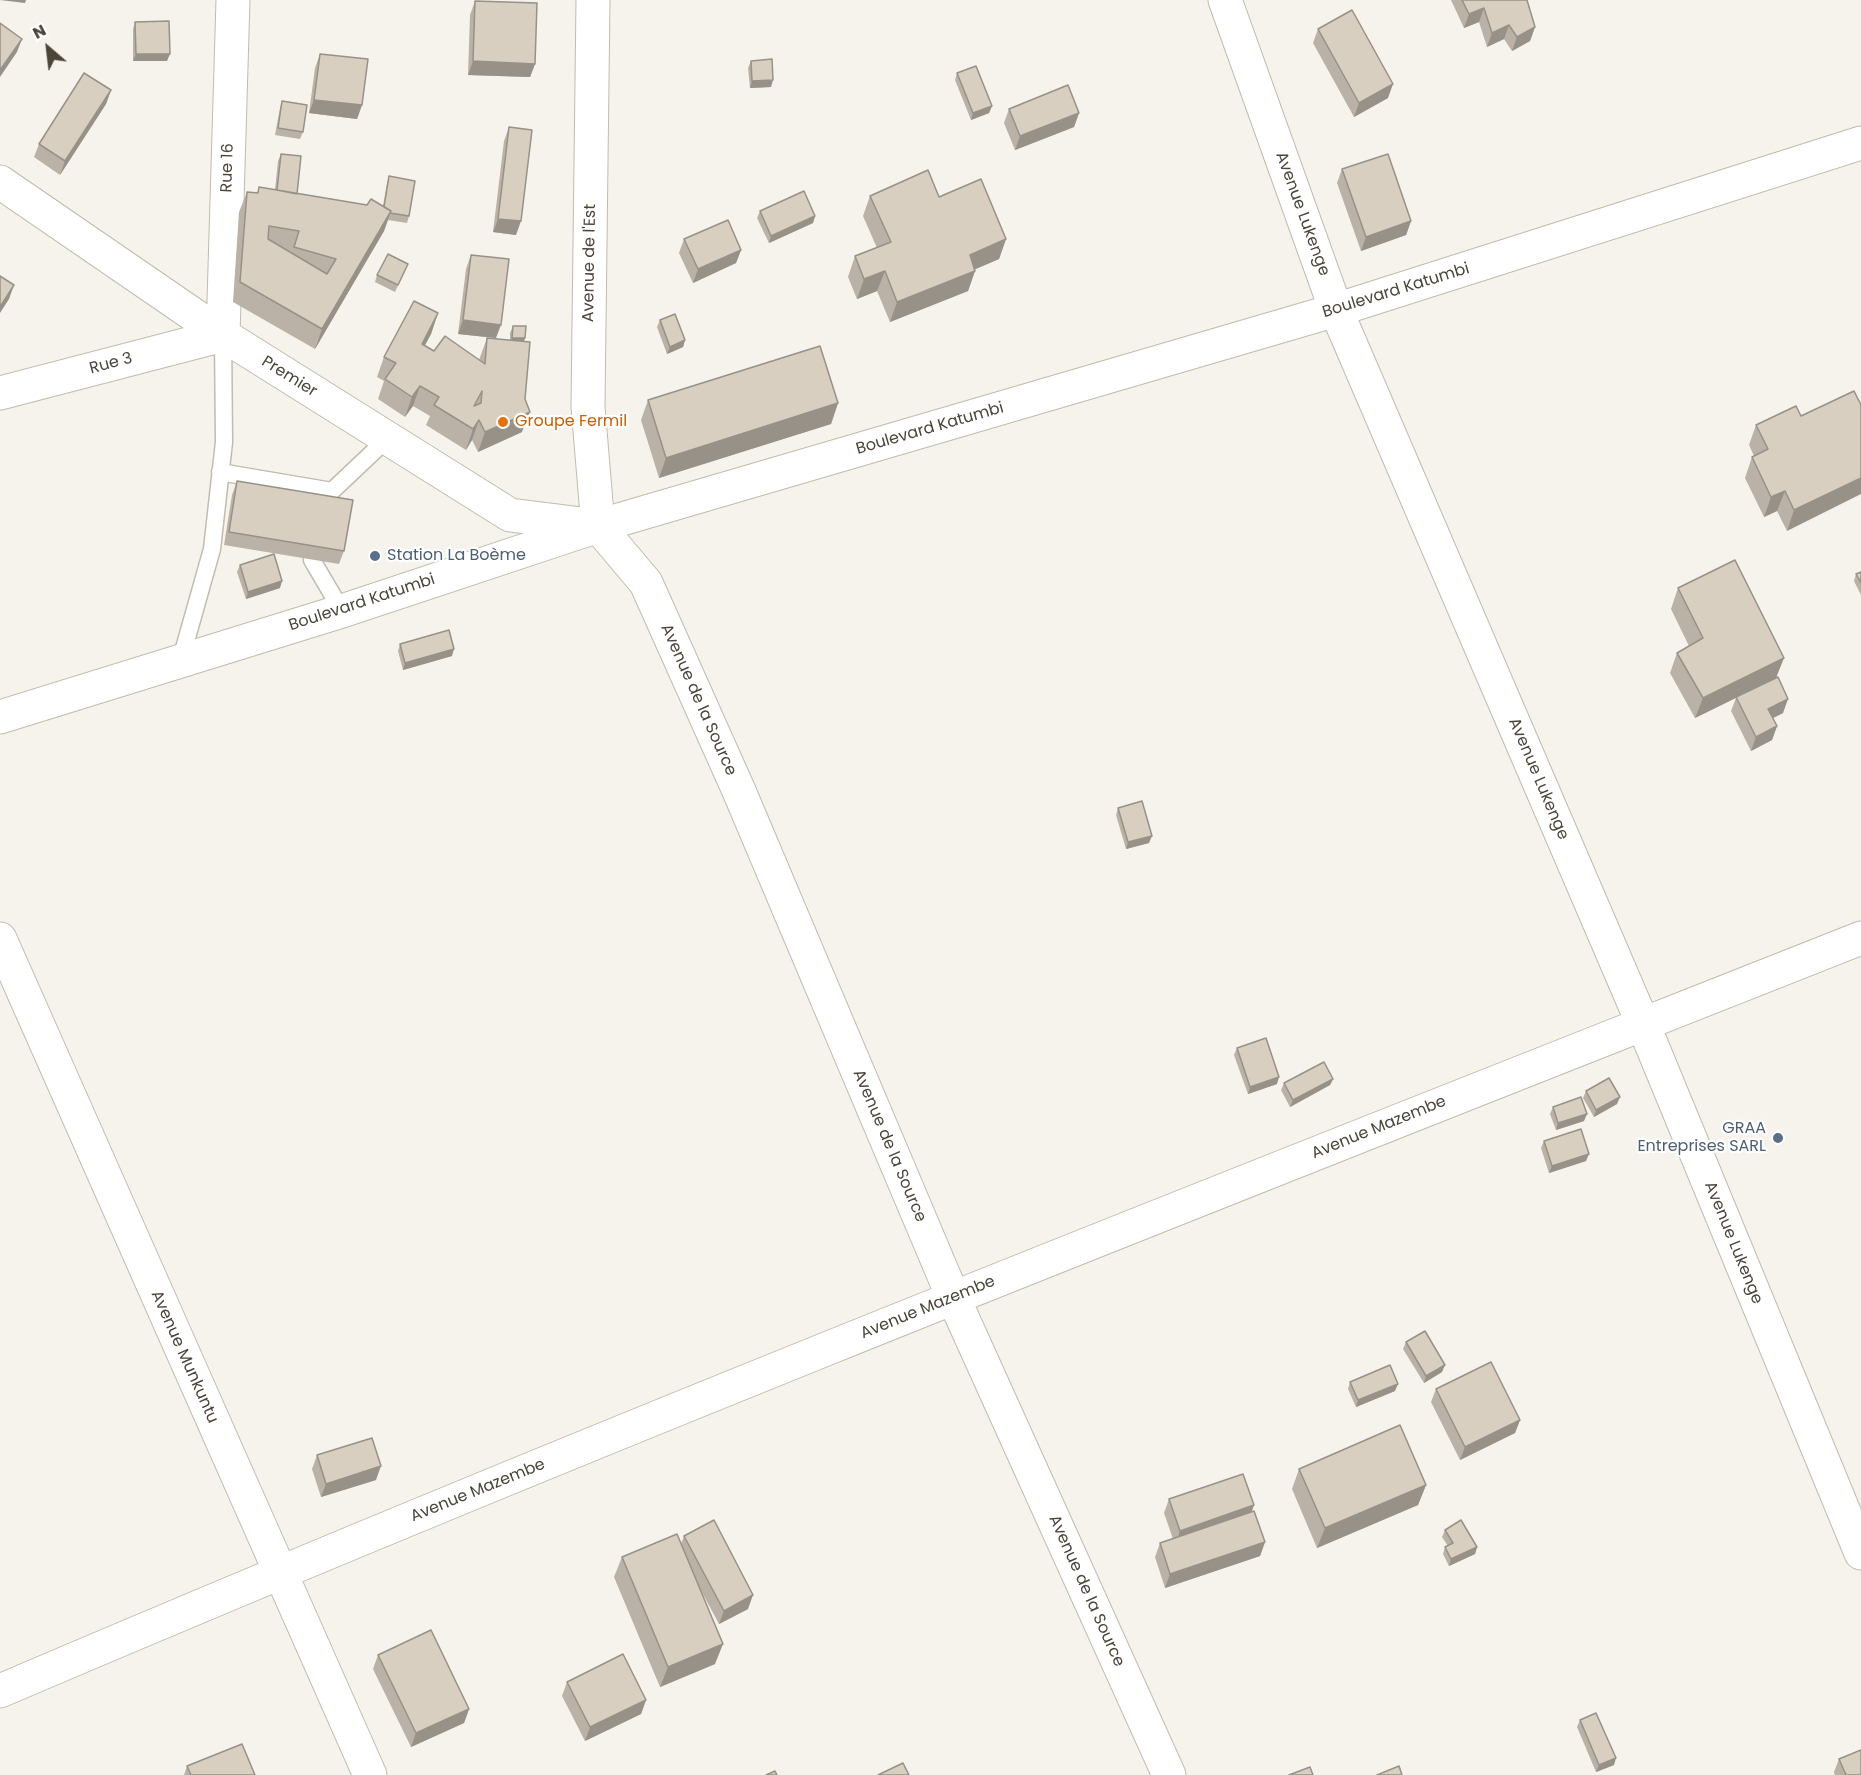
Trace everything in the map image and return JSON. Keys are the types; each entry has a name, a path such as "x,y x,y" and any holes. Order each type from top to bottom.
{"street":[{"name":"Rue 16","path":"223,335 233,0"},
{"name":"Avenue de l'Est","path":"593,0 588,407 598,526"},
{"name":"Avenue Lukenge","path":"1225,0 1336,310 1643,1024 1861,1554"},
{"name":"Boulevard Katumbi","path":"0,717 181,659 342,611 598,526 1336,310 1861,143"},
{"name":"Premier","path":"0,182 223,335 510,515 598,526"},
{"name":"Rue 3","path":"0,393 223,335"},
{"name":"Avenue de la Source","path":"598,526 646,583 739,791 953,1297 1169,1775"},
{"name":"Avenue Mazembe","path":"0,1691 279,1572 953,1297 1861,938"},
{"name":"Avenue Munkuntu","path":"0,939 370,1775"}],"lane":[{"path":"181,659 212,549 224,442 223,335"},
{"path":"342,611 312,560 318,509 332,491 387,438"},
{"path":"220,472 332,491"}],"building":[{"path":"1462,0 1527,0 1535,27 1517,37 1509,25 1492,33 1484,8 1469,14"},
{"path":"475,1 537,3 535,64 473,61"},
{"path":"1352,10 1393,84 1359,103 1318,29"},
{"path":"169,21 170,54 136,54 135,22"},
{"path":"0,23 22,39 0,70"},
{"path":"320,54 368,59 362,105 314,100"},
{"path":"772,59 773,80 752,81 751,61"},
{"path":"976,66 992,106 973,113 957,73"},
{"path":"84,73 111,90 65,161 39,144"},
{"path":"1068,85 1079,113 1020,136 1009,109"},
{"path":"282,101 307,105 303,132 278,128"},
{"path":"509,127 532,130 521,221 498,219"},
{"path":"281,154 301,156 297,194 277,190"},
{"path":"1388,154 1411,221 1366,237 1342,169"},
{"path":"928,170 939,197 981,179 1006,239 970,255 975,271 897,302 885,271 864,279 855,256 891,242 870,196"},
{"path":"389,176 415,181 409,216 390,213 391,211 384,207"},
{"path":"259,187 367,205 371,199 391,211 322,329 240,282 247,192 258,193","holes":["269,226 299,231 294,247 336,259 327,274 268,239"]},
{"path":"804,191 815,216 771,236 760,211"},
{"path":"728,220 741,250 698,269 684,239"},
{"path":"388,254 408,264 398,285 377,275"},
{"path":"471,255 509,259 501,325 463,320"},
{"path":"0,276 14,285 0,307"},
{"path":"414,301 438,313 422,344 434,351 445,336 485,364 487,338 530,342 525,399 530,412 485,432 479,420 473,429 434,405 439,397 420,386 412,397 385,379 396,363 384,357","holes":["482,391 481,403 474,406"]},
{"path":"675,314 685,340 670,347 660,320"},
{"path":"513,326 526,326 525,338 512,338"},
{"path":"820,346 838,403 666,458 648,400"},
{"path":"1854,391 1861,405 1861,478 1794,510 1785,491 1771,497 1752,457 1768,449 1756,425 1796,406 1801,416"},
{"path":"237,481 353,500 344,551 229,532"},
{"path":"274,554 282,581 248,592 240,565"},
{"path":"1735,560 1784,658 1703,698 1677,653 1703,638 1678,588"},
{"path":"1861,572 1861,583 1856,574"},
{"path":"449,630 454,649 405,663 400,644"},
{"path":"1778,677 1788,699 1768,709 1777,726 1756,737 1736,697"},
{"path":"1142,801 1152,836 1128,842 1118,808"},
{"path":"1266,1038 1279,1077 1250,1087 1237,1048"},
{"path":"1324,1062 1333,1079 1293,1100 1284,1083"},
{"path":"1609,1078 1620,1097 1596,1110 1586,1091"},
{"path":"1581,1097 1587,1114 1558,1123 1553,1107"},
{"path":"1581,1129 1589,1154 1552,1166 1544,1141"},
{"path":"1425,1331 1445,1365 1426,1376 1406,1342"},
{"path":"1491,1362 1520,1420 1465,1447 1436,1389"},
{"path":"1390,1365 1398,1384 1358,1400 1350,1382"},
{"path":"1400,1425 1426,1485 1325,1528 1299,1469"},
{"path":"372,1438 381,1466 326,1484 317,1455"},
{"path":"1243,1474 1254,1505 1180,1531 1169,1499"},
{"path":"1254,1511 1265,1542 1170,1574 1160,1543"},
{"path":"714,1520 753,1595 724,1611 684,1536"},
{"path":"1461,1520 1477,1547 1451,1559 1445,1547 1453,1543 1445,1530"},
{"path":"677,1534 723,1644 668,1667 622,1557"},
{"path":"431,1630 469,1709 416,1733 378,1655"},
{"path":"623,1654 646,1700 590,1727 567,1682"},
{"path":"1596,1713 1616,1758 1599,1765 1580,1720"},
{"path":"242,1744 255,1775 191,1775 187,1766"},
{"path":"1861,1750 1861,1775 1846,1775 1839,1759"},
{"path":"903,1763 909,1775 878,1775"},
{"path":"1399,1766 1402,1775 1377,1775"},
{"path":"1310,1767 1313,1775 1289,1775"}],"place":[{"name":"Groupe Fermil","path":"503,422"},
{"name":"Station La Boème","path":"375,556"},
{"name":"GRAA Entreprises SARL","path":"1778,1138"}]}
